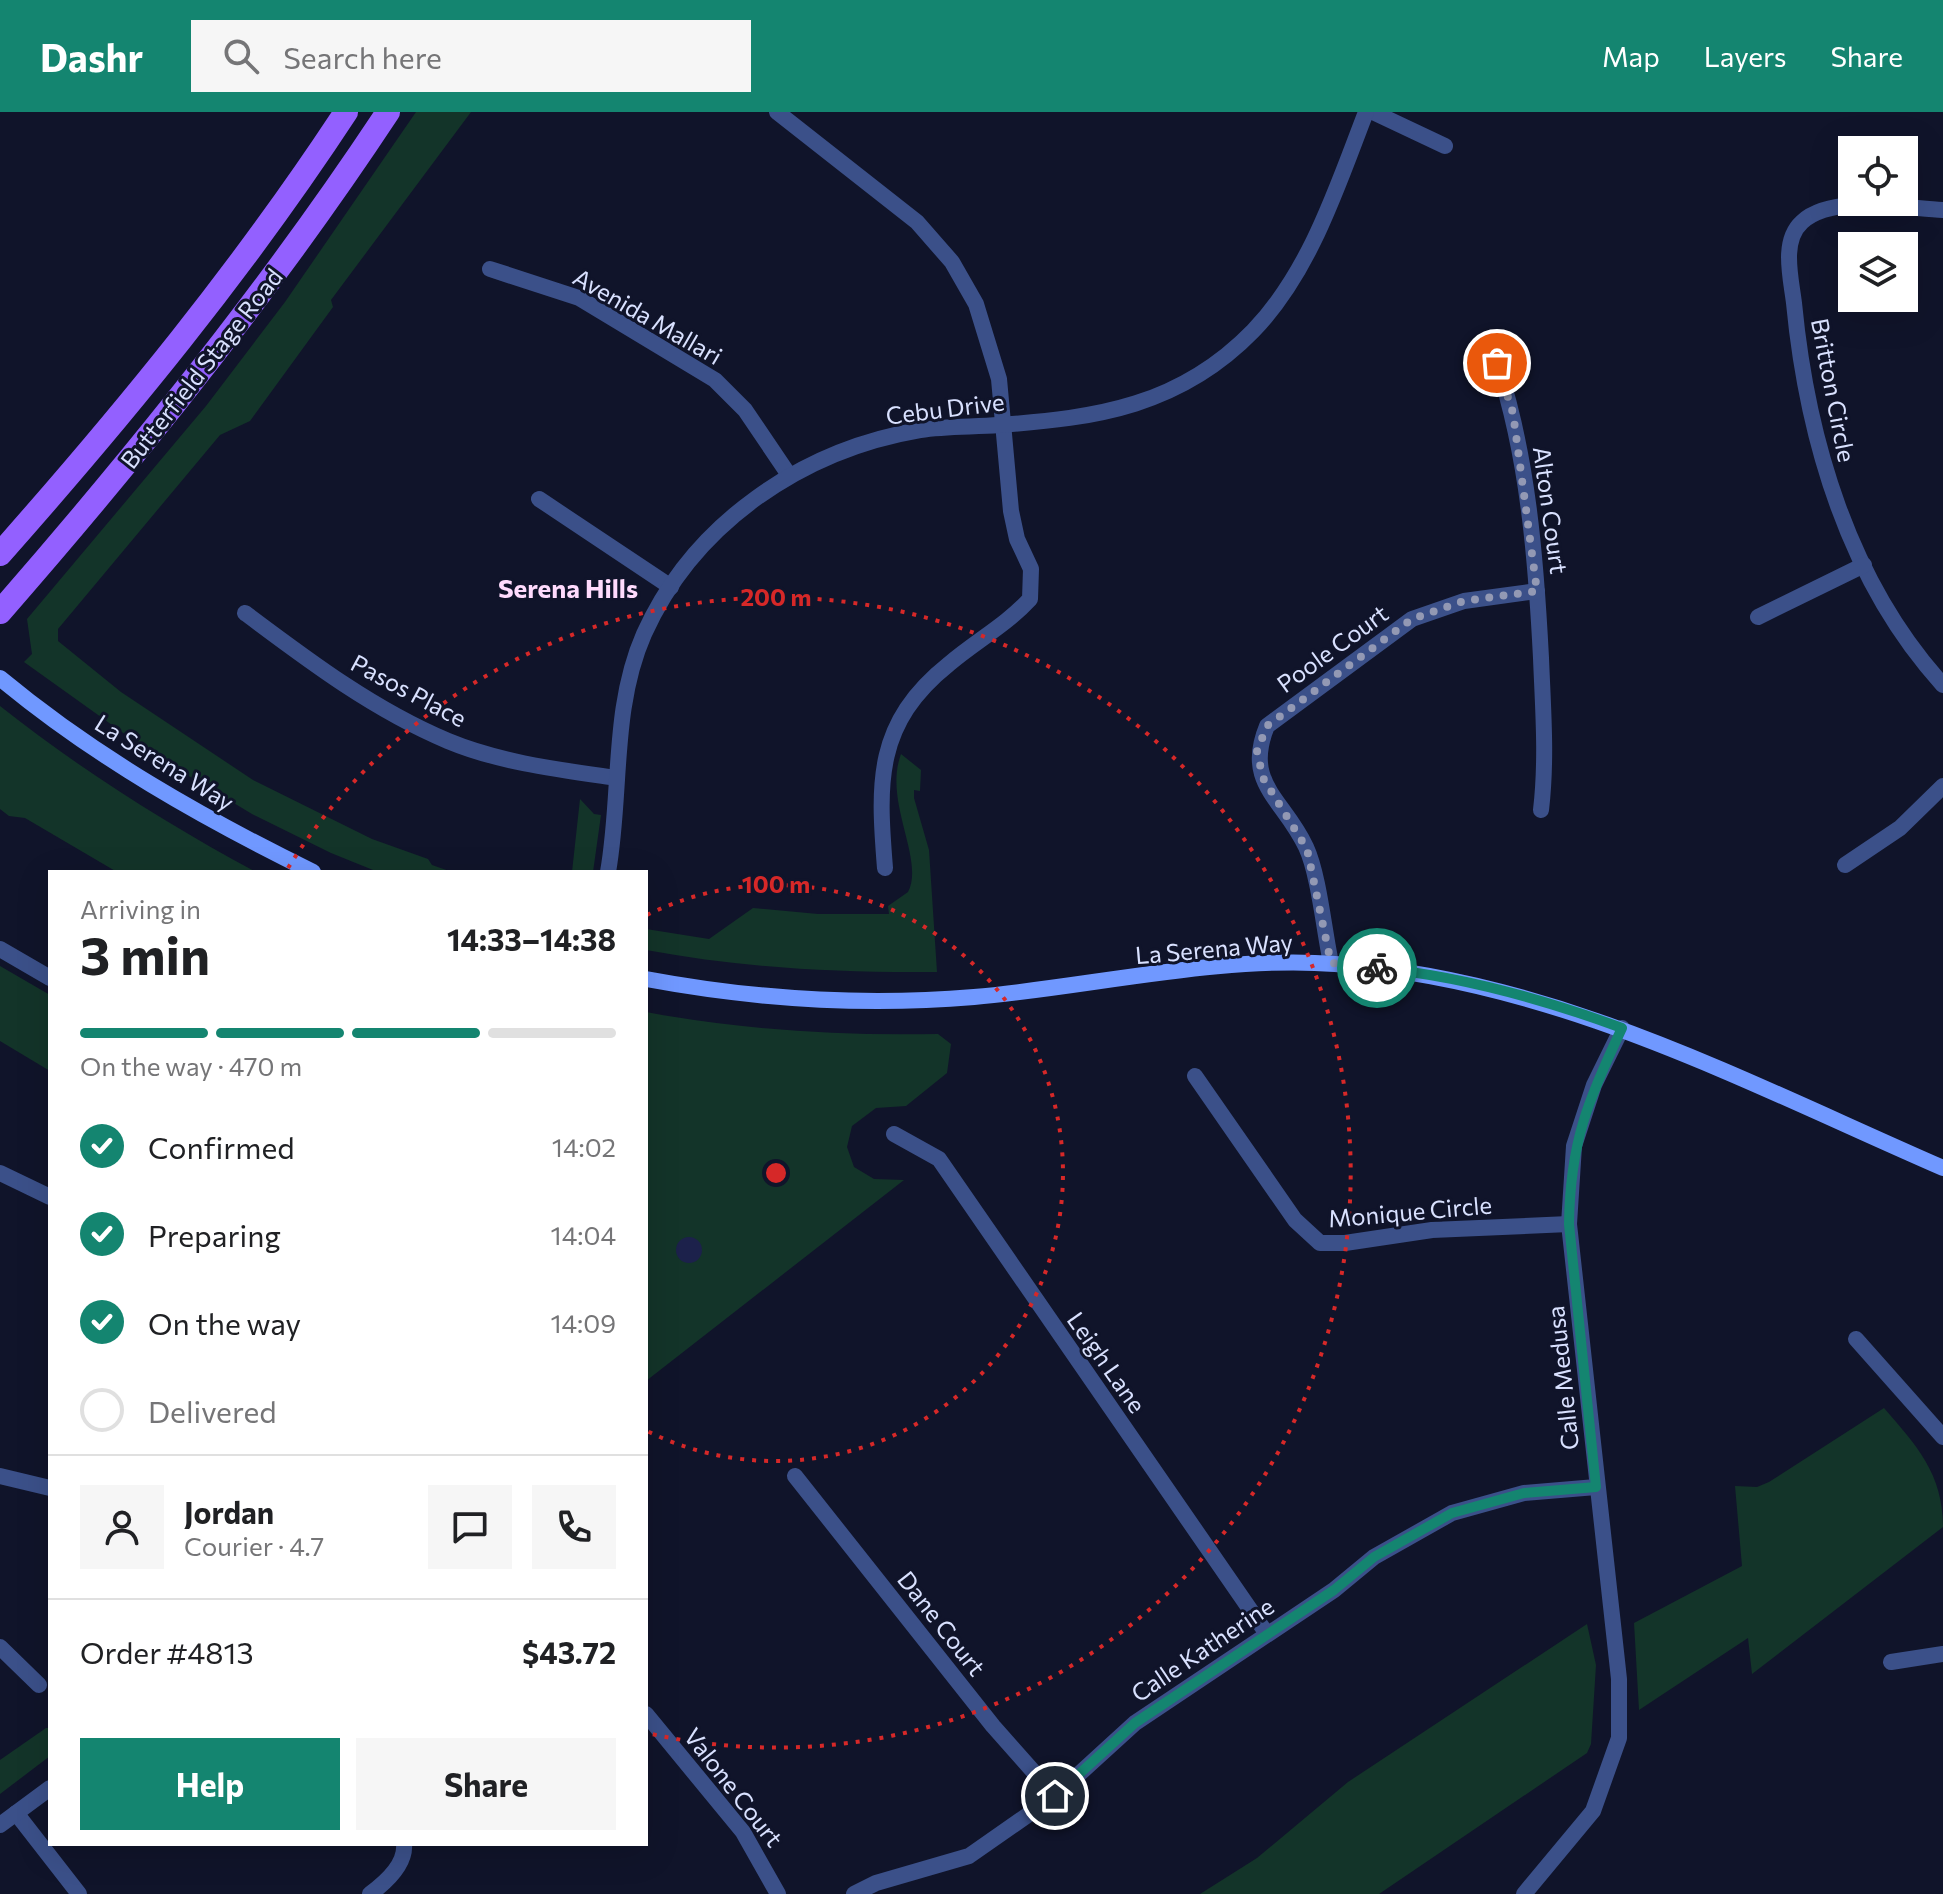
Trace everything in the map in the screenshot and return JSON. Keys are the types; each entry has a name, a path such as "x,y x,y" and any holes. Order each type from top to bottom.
{"main road":[{"name":"Butterfield Stage Road","path":"0,554 144,388 207,308 346,112"},
{"name":"Butterfield Stage Road","path":"0,612 120,471 248,310 388,112"},
{"name":"La Serena Way","path":"0,678 94,747 164,793 309,870"},
{"name":"La Serena Way","path":"648,979 728,994 847,1000 971,997 1218,967 1331,963 1397,970 1482,985 1553,1004 1622,1028 1943,1168"}],"street":[{"path":"777,112 917,222 952,262 976,304 999,379 1011,511 1017,539 1031,569 1030,599 1014,617 949,663 913,695 892,733 882,769 885,868"},
{"name":"Cebu Drive","path":"608,870 630,672 645,632 671,587 717,531 760,493 789,475 863,444 921,430 1004,424 1135,407 1178,387 1253,331 1282,294 1310,248 1366,112"},
{"path":"1373,112 1445,146"},
{"name":"Britton Circle","path":"1943,210 1837,205 1815,212 1800,223 1789,245 1798,348 1827,480 1887,611 1943,685"},
{"name":"Avenida Mallari","path":"490,269 579,298 715,380 745,410 789,475"},
{"name":"Alton Court","path":"1497,363 1513,413 1537,591 1546,765 1541,810"},
{"path":"539,499 671,587"},
{"path":"1758,617 1864,565"},
{"name":"Poole Court","path":"1331,963 1307,849 1263,778 1257,751 1267,726 1412,619 1464,601 1537,591"},
{"name":"Pasos Place","path":"245,613 355,691 450,742 504,759 617,778"},
{"path":"1845,865 1900,828 1943,786"},
{"path":"0,949 48,977"},
{"name":"Calle Medusa","path":"1524,1894 1593,1811 1619,1738 1619,1679 1569,1224 1574,1146 1594,1085 1622,1028"},
{"name":"Monique Circle","path":"1195,1076 1295,1220 1320,1243 1345,1243 1432,1230 1569,1224"},
{"name":"Leigh Lane","path":"894,1134 939,1159 1267,1634"},
{"path":"0,1173 48,1196"},
{"path":"1856,1339 1943,1437"},
{"path":"0,1476 48,1488"},
{"name":"Dane Court","path":"795,1476 993,1726 1055,1796"},
{"name":"Calle Katherine","path":"854,1894 876,1883 969,1856 1055,1796 1135,1723 1334,1590 1374,1557 1452,1513 1524,1493 1596,1487"},
{"path":"0,1647 39,1685"},
{"path":"1891,1662 1943,1654"},
{"name":"Valone Court","path":"648,1716 743,1832 761,1857 778,1894"},
{"path":"0,1825 48,1789"},
{"path":"16,1813 79,1894"},
{"path":"370,1894 393,1872 405,1853 404,1846"}],"green space":[{"path":"416,112 471,112 331,300 333,307 250,421 220,435 58,629 58,641 121,692 253,780 372,839 428,859 432,865 446,870 373,870 331,853 252,814 154,755 24,662 32,654 27,619 206,406 285,302"},
{"path":"0,706 124,795 252,870 114,870 25,818 9,816 0,809"},
{"path":"901,754 921,770 920,791 914,790 914,798 929,850 937,972 791,968 648,950 648,929 709,939 753,908 818,914 889,914 888,906 908,892 912,879 912,863 897,791"},
{"path":"580,799 594,814 601,815 593,870 572,870"},
{"path":"0,966 48,994 48,1070 0,1041"},
{"path":"648,1012 791,1030 938,1034 951,1044 947,1073 906,1106 876,1108 852,1126 847,1147 854,1167 874,1179 904,1180 648,1379"},
{"path":"1884,1408 1917,1448 1933,1476 1942,1508 1943,1527 1752,1674 1748,1638 1639,1710 1634,1623 1742,1566 1735,1486 1757,1487 1769,1482"},
{"path":"1587,1624 1596,1665 1591,1744 1587,1753 1379,1894 1200,1894 1257,1858 1348,1782"},
{"path":"48,1728 48,1758 0,1794 0,1760"}],"building":[{"path":"689,1237 698,1241 702,1250 698,1259 689,1263 680,1259 676,1250 680,1241"}],"way so far":[{"path":"1377,968 1331,963 1307,849 1263,778 1257,751 1267,726 1412,619 1464,601 1537,591 1513,413 1497,363"}],"district":[{"name":"Serena Hills","path":"568,587"}],"route":[{"path":"1055,1796 1135,1723 1334,1590 1374,1557 1452,1513 1524,1493 1596,1487 1569,1224 1570,1185 1574,1146 1594,1085 1622,1028 1553,1004 1482,985 1377,968"}]}
